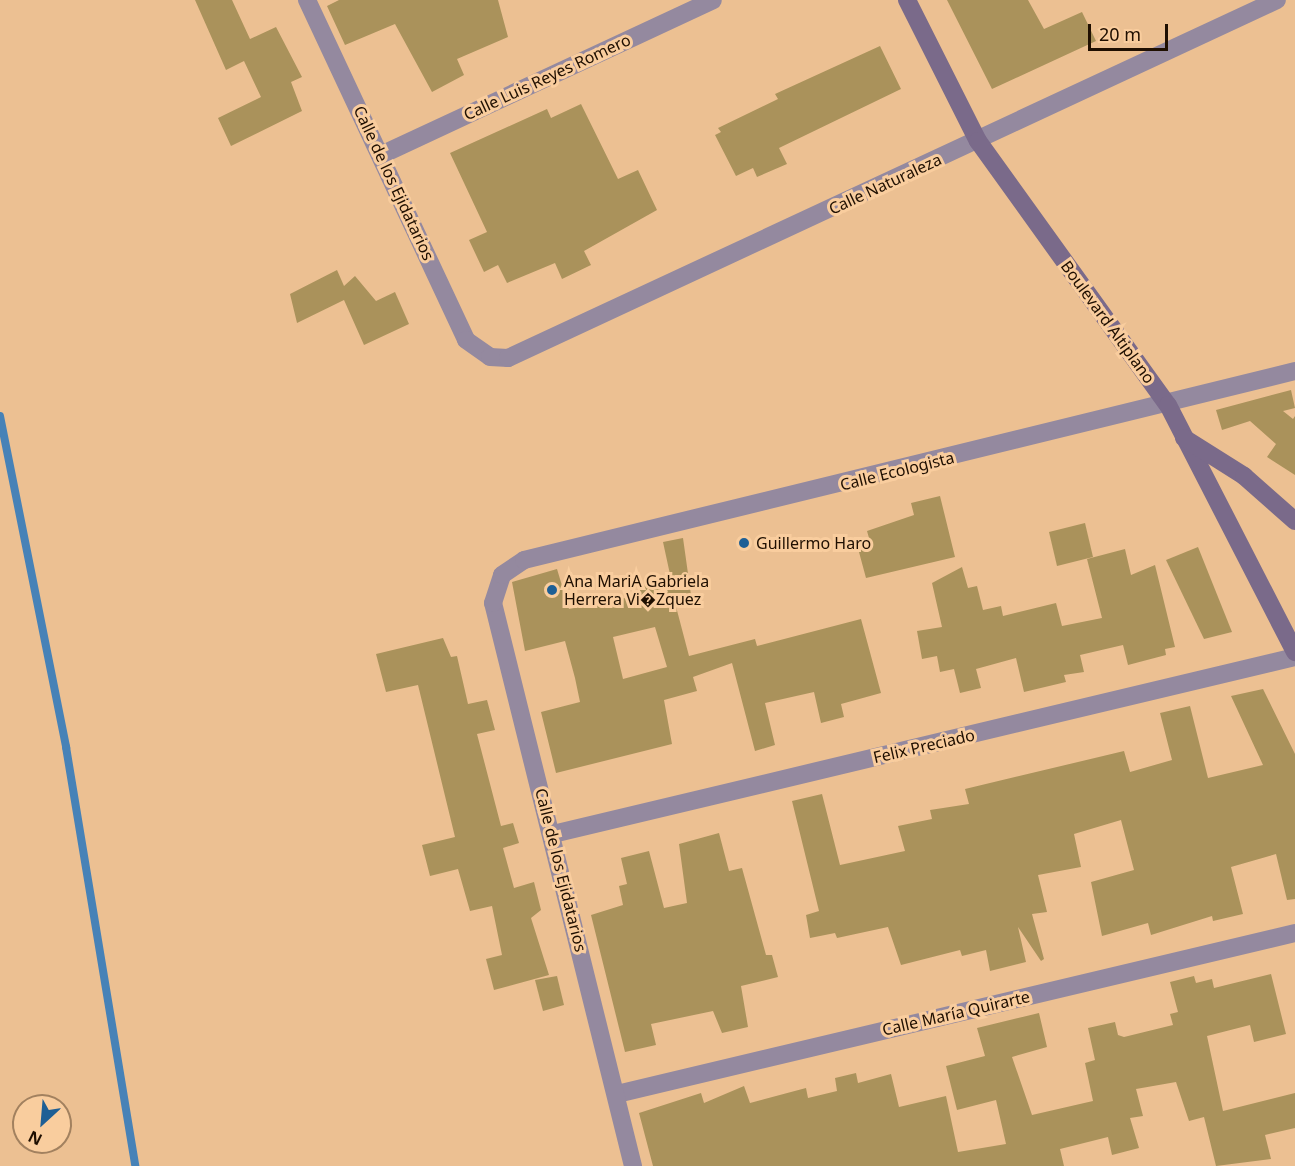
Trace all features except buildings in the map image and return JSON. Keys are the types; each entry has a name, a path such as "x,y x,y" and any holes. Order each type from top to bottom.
{"street":[{"name":"Calle de los Ejidatarios","path":"307,0 466,340 490,357"},
{"name":"Calle Luis Reyes Romero","path":"381,155 713,0"},
{"name":"Boulevard Altiplano","path":"907,0 978,141 1168,405 1295,652"},
{"name":"Calle Naturaleza","path":"490,357 522,354 1278,0"},
{"name":"Calle Ecologista","path":"502,575 524,560 1168,405 1295,371"},
{"path":"1183,437 1244,476 1295,521"},
{"name":"Calle de los Ejidatarios","path":"502,575 493,603 553,834 633,1166"},
{"name":"Felix Preciado","path":"553,834 1295,657"},
{"name":"Calle María Quirarte","path":"617,1094 1295,933"}],"waterway":[{"path":"0,416 66,747 135,1166"}],"place":[{"name":"Guillermo Haro","path":"744,543"},
{"name":"Ana MariA Gabriela Herrera Vi�Zquez","path":"552,590"}]}
